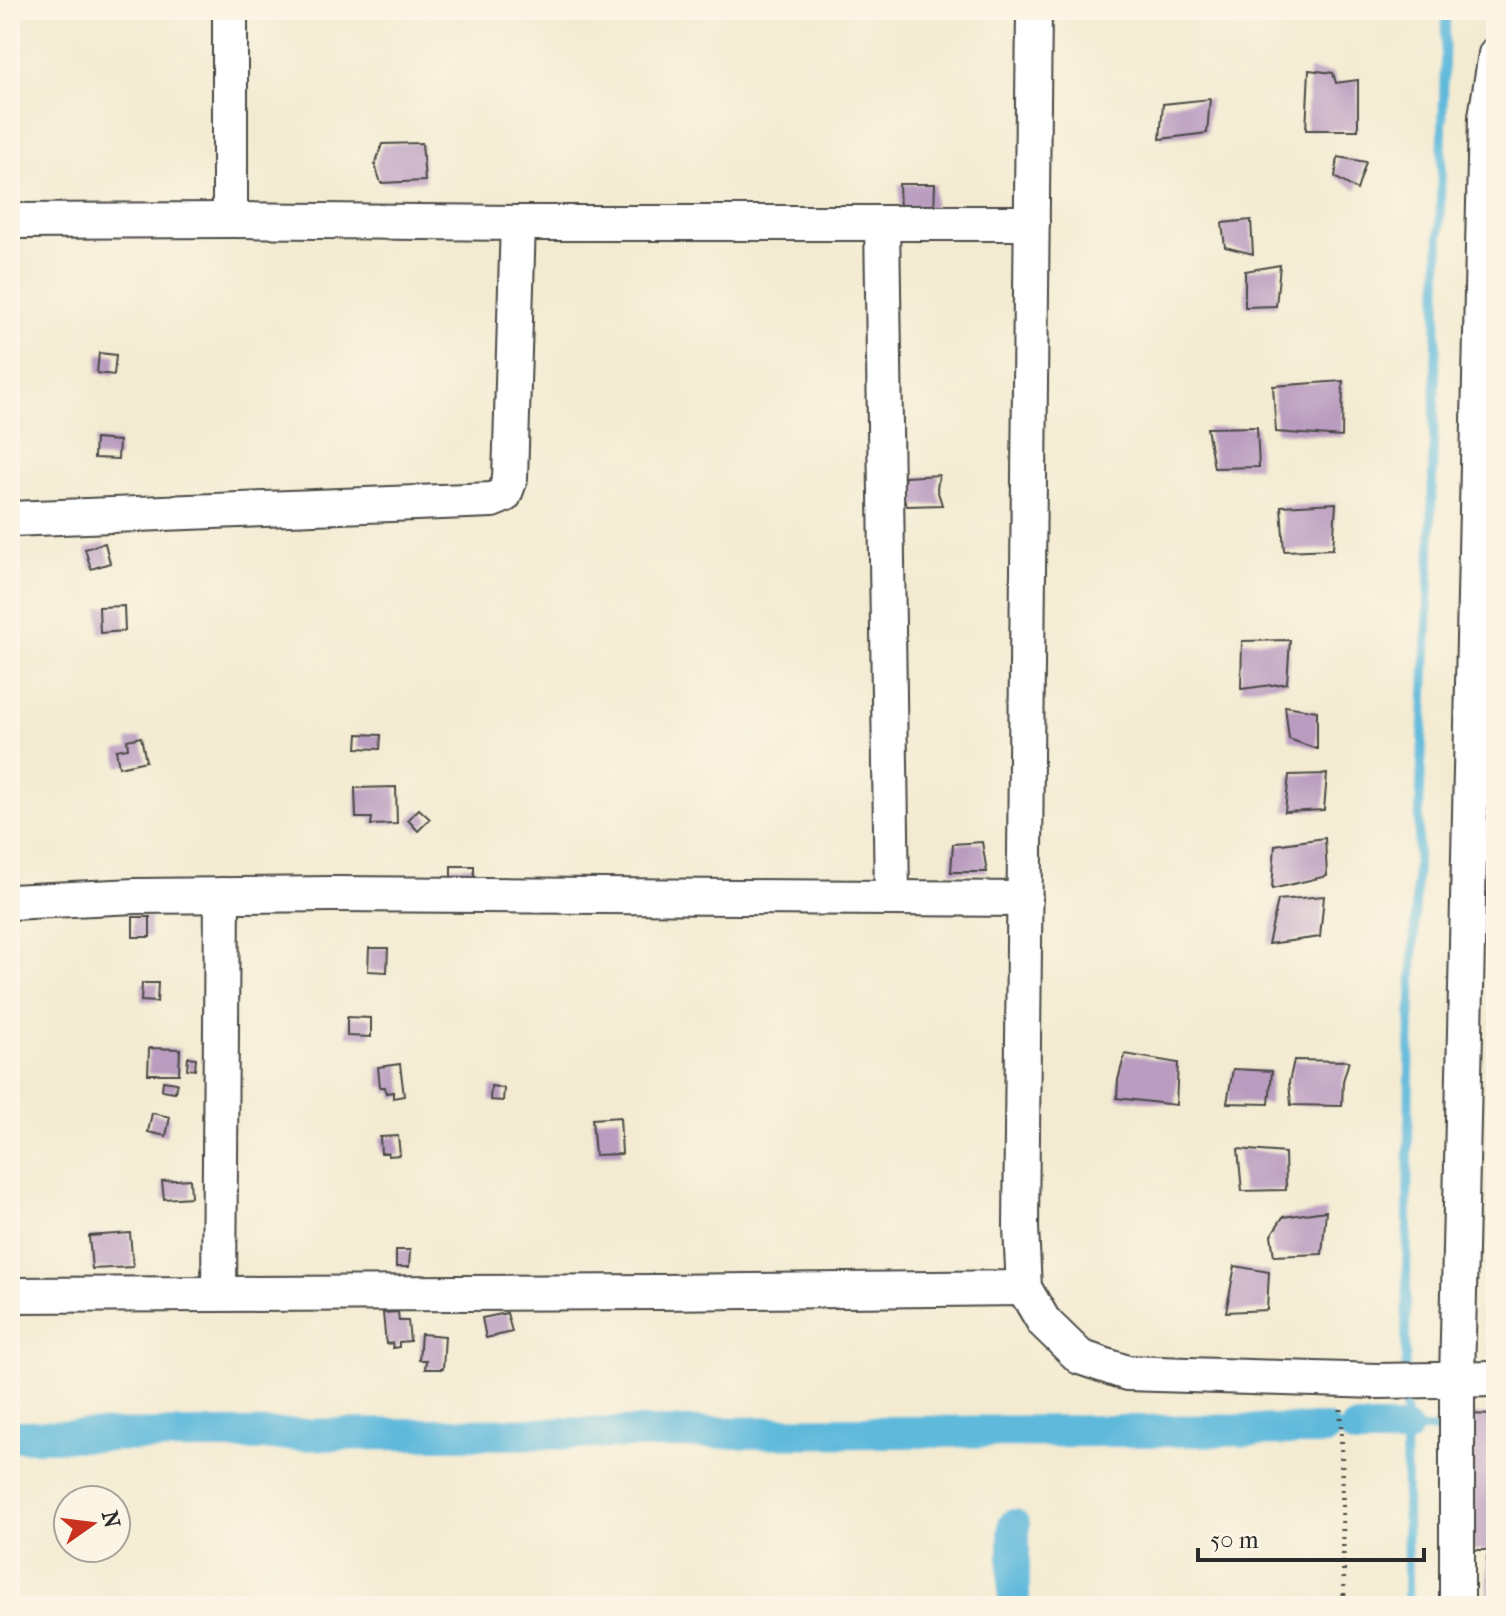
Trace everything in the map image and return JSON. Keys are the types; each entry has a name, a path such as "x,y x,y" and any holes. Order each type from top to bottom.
{"street":[{"path":"230,10 230,220"},
{"path":"1034,10 1021,1227 1024,1288 1044,1322 1080,1357 1127,1373 1377,1381 1496,1379"},
{"path":"1457,1606 1441,1380 1459,1329 1486,117 1496,54"},
{"path":"10,221 1032,223"},
{"path":"10,519 492,500 504,495 510,479 518,223"},
{"path":"882,223 892,898"},
{"path":"10,902 135,896 332,894 1025,899"},
{"path":"219,1292 222,895"},
{"path":"10,1295 1024,1288"}],"path":[{"path":"1340,1380 1344,1606"}],"building":[{"path":"1309,70 1333,73 1336,83 1358,80 1358,130 1306,130"},
{"path":"1210,99 1207,133 1160,139 1163,104"},
{"path":"422,143 425,181 381,183 375,165 382,144"},
{"path":"1338,157 1366,162 1357,190 1335,177"},
{"path":"899,184 935,184 934,212 900,212"},
{"path":"1251,220 1253,254 1225,247 1222,223"},
{"path":"1280,265 1276,306 1245,307 1245,271"},
{"path":"99,353 116,355 114,375 97,373"},
{"path":"1343,381 1342,437 1276,432 1273,386"},
{"path":"1257,427 1259,467 1214,468 1207,428"},
{"path":"95,439 119,441 118,459 94,458"},
{"path":"939,475 937,489 942,505 907,506 901,491 905,477"},
{"path":"1336,503 1333,549 1284,551 1281,506"},
{"path":"105,543 110,563 91,569 85,549"},
{"path":"124,606 125,631 100,633 99,607"},
{"path":"1290,640 1287,683 1241,689 1242,641"},
{"path":"1285,706 1317,711 1317,749 1289,739"},
{"path":"358,734 381,735 380,749 357,748"},
{"path":"141,737 146,761 119,767 116,750 128,748 127,740"},
{"path":"1327,774 1324,810 1285,812 1289,775"},
{"path":"396,787 397,824 371,825 372,818 356,818 355,788"},
{"path":"419,809 430,819 418,831 408,820"},
{"path":"1325,838 1327,876 1272,889 1275,845"},
{"path":"982,842 987,872 951,872 953,844"},
{"path":"451,866 474,866 474,888 451,888"},
{"path":"1485,885 1496,885 1496,911 1491,911"},
{"path":"1324,896 1320,937 1268,944 1278,900"},
{"path":"133,917 150,917 150,937 133,937"},
{"path":"369,948 388,948 387,972 368,971"},
{"path":"142,983 158,983 157,1002 141,1001"},
{"path":"347,1017 371,1018 371,1037 347,1036"},
{"path":"149,1048 180,1049 179,1074 148,1074"},
{"path":"1125,1054 1178,1063 1176,1105 1117,1098"},
{"path":"188,1057 196,1058 195,1070 187,1069"},
{"path":"1294,1060 1349,1061 1343,1081 1342,1106 1291,1105 1289,1082"},
{"path":"400,1064 404,1096 393,1098 393,1092 386,1093 385,1087 380,1087 378,1067"},
{"path":"1233,1069 1272,1071 1269,1104 1227,1103"},
{"path":"163,1081 177,1083 175,1092 162,1090"},
{"path":"491,1086 504,1088 503,1101 490,1100"},
{"path":"152,1113 170,1117 166,1136 148,1132"},
{"path":"620,1117 622,1154 595,1155 592,1119"},
{"path":"398,1136 400,1155 381,1153 380,1137"},
{"path":"1238,1149 1285,1153 1286,1190 1242,1191"},
{"path":"190,1179 191,1197 164,1199 162,1181"},
{"path":"1326,1211 1322,1254 1274,1256 1271,1235 1283,1217"},
{"path":"130,1233 133,1267 92,1269 89,1236"},
{"path":"396,1250 410,1250 409,1267 396,1267"},
{"path":"1235,1266 1269,1272 1267,1310 1226,1312"},
{"path":"398,1312 399,1321 408,1321 410,1341 399,1342 399,1347 393,1348 392,1343 386,1344 383,1313"},
{"path":"507,1313 512,1332 486,1338 482,1318"},
{"path":"421,1334 445,1336 443,1369 425,1369 426,1360 419,1360"},
{"path":"1468,1414 1496,1415 1496,1550 1465,1550"},
{"path":"1487,1556 1496,1556 1496,1606 1488,1606"}],"waterway":[{"path":"1408,1606 1405,1389 1410,1034 1430,566 1446,10"},
{"path":"1405,1430 1449,1429"},
{"path":"10,1436 1325,1430"},
{"path":"1355,1430 1405,1430"},
{"path":"1014,1525 1014,1606"}]}
